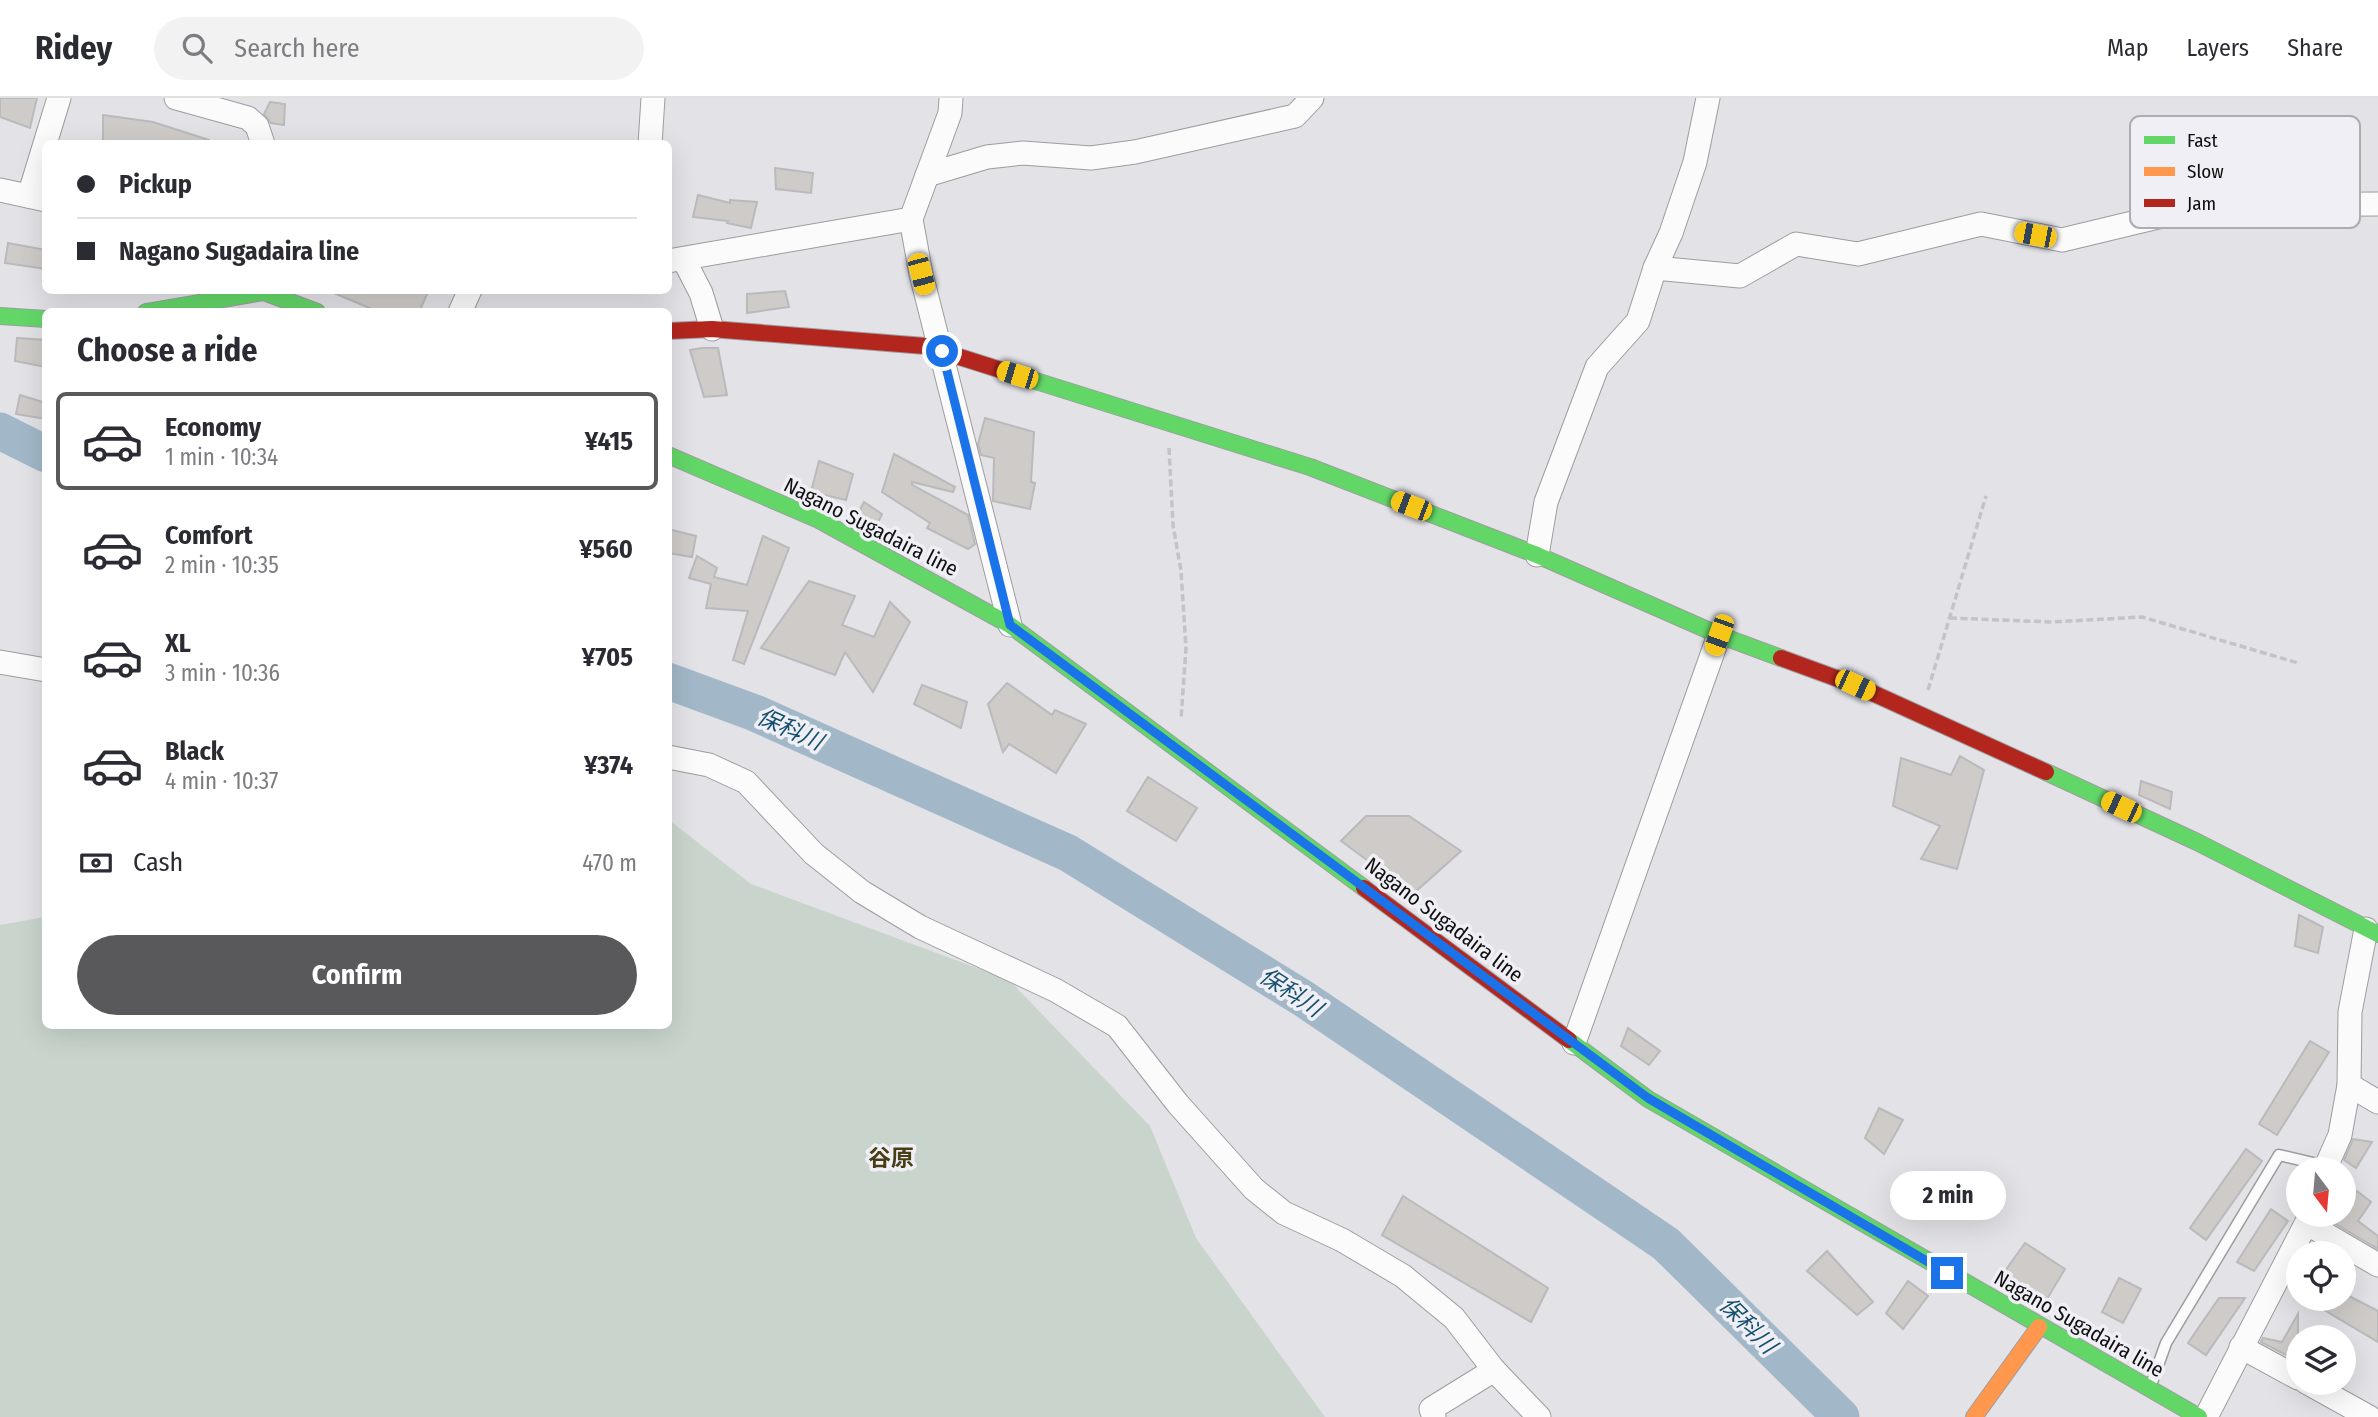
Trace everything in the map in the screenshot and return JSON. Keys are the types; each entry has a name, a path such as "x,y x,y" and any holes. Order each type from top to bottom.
{"main road":[{"path":"168,308 246,294"},
{"path":"271,294 307,308"},
{"path":"0,316 42,319"},
{"path":"672,331 712,329 925,346 1310,467 1537,555 1719,635 1855,685 2197,842 2372,931"},
{"name":"Nagano Sugadaira line","path":"672,457 819,520 1010,625 1648,1098 2199,1417"},
{"path":"1974,1416 2039,1326"}],"street":[{"path":"50,140 59,98"},
{"path":"176,98 248,118 257,126 262,140"},
{"path":"650,140 653,98"},
{"path":"951,98 950,113 911,219 921,274 1010,625"},
{"path":"927,175 987,157 1023,152 1091,158 1135,152 1295,116 1312,98"},
{"path":"1537,555 1546,502 1597,367 1638,321 1655,268 1671,233 1695,162 1708,98"},
{"path":"0,190 37,198 42,175"},
{"path":"2360,204 2378,204"},
{"path":"712,329 701,293 676,261 911,219"},
{"path":"1655,268 1740,276 1796,244 1858,254 1981,225 2062,240 2130,224"},
{"path":"1574,1043 1719,635"},
{"path":"0,662 42,669"},
{"path":"672,758 709,765 746,782 814,854 862,892 920,927 1032,979 1117,1026 1178,1104 1254,1189 1284,1213 1342,1240 1403,1276 1454,1318 1494,1370 1539,1417"},
{"path":"2331,1157 2340,1135 2349,1086 2350,1012 2372,931"},
{"path":"2349,1086 2378,1102"},
{"path":"2206,1417 2305,1227"},
{"path":"2321,1227 2378,1265"},
{"path":"2241,1346 2286,1371"},
{"path":"1434,1417 1431,1409 1494,1370"},
{"path":"2329,1395 2368,1417"}],"lane":[{"path":"2150,1389 2165,1343 2279,1155 2286,1157"}],"path":[{"path":"1167,422 1173,525 1181,571 1186,648 1178,749"},
{"path":"1921,715 1986,496"},
{"path":"1950,618 2051,622 2142,617 2298,663"}],"shaded area":[{"path":"672,822 751,884 1009,980 1150,1126 1196,1238 1325,1417 0,1417 0,925 42,918 42,1029 672,1029"}],"building":[{"path":"0,98 37,98 30,128 0,117"},
{"path":"270,102 285,104 284,125 271,123 264,114"},
{"path":"103,115 153,122 209,140 103,140"},
{"path":"775,168 813,173 811,193 776,189"},
{"path":"698,195 730,203 730,200 757,202 751,228 727,223 728,221 693,217"},
{"path":"8,243 42,249 42,268 5,263"},
{"path":"785,291 789,307 747,313 747,294"},
{"path":"336,294 427,294 421,308 369,308"},
{"path":"17,338 42,340 42,366 15,361"},
{"path":"718,348 727,395 704,397 690,350"},
{"path":"20,395 42,402 42,418 16,414"},
{"path":"985,418 1034,432 1031,482 1035,483 1030,509 993,501 994,458 981,455 978,444"},
{"path":"894,454 955,487 953,492 912,482 912,485 968,515 975,544 968,549 927,528 930,523 882,492"},
{"path":"819,461 853,474 846,500 811,492"},
{"path":"864,502 882,514 876,527 856,517"},
{"path":"672,530 696,536 692,557 672,554"},
{"path":"763,536 789,548 744,664 733,660 748,611 706,608 711,584 689,578 697,556 717,568 714,577 747,585"},
{"path":"809,581 855,596 842,625 874,637 890,602 910,622 873,692 845,652 835,675 761,648"},
{"path":"1007,683 1052,715 1055,710 1086,724 1056,773 1009,744 1003,752 988,704"},
{"path":"922,685 967,702 961,728 914,704"},
{"path":"1960,756 1984,770 1957,869 1921,859 1940,826 1893,806 1901,758 1951,775"},
{"path":"1148,777 1197,808 1176,841 1127,811"},
{"path":"2141,781 2172,792 2170,809 2139,795"},
{"path":"1366,816 1409,816 1461,851 1413,894 1341,841"},
{"path":"2299,915 2323,927 2318,953 2295,946"},
{"path":"1628,1028 1660,1051 1649,1065 1621,1046"},
{"path":"2310,1041 2329,1052 2277,1135 2259,1124"},
{"path":"1879,1108 1903,1120 1884,1154 1865,1138"},
{"path":"2353,1139 2372,1142 2356,1168 2356,1157 2345,1157"},
{"path":"2246,1149 2262,1161 2206,1240 2190,1228"},
{"path":"2356,1193 2371,1202 2358,1221 2378,1236 2378,1249 2341,1227 2356,1227"},
{"path":"1403,1196 1548,1288 1531,1322 1382,1235"},
{"path":"2271,1209 2286,1220 2286,1224 2254,1271 2237,1262"},
{"path":"2025,1243 2065,1269 2044,1304 2000,1278"},
{"path":"1827,1251 1873,1302 1857,1315 1807,1271"},
{"path":"2119,1278 2141,1289 2123,1323 2102,1312"},
{"path":"1908,1281 1928,1296 1903,1329 1886,1313"},
{"path":"2219,1298 2245,1298 2206,1355 2188,1343"},
{"path":"2356,1300 2378,1311 2378,1342 2356,1329 2356,1325 2349,1325 2326,1311 2356,1311"},
{"path":"2298,1314 2298,1325 2292,1325"},
{"path":"2286,1335 2286,1355 2261,1342 2263,1338 2282,1342"}],"waterway":[{"name":"保科川","path":"0,431 42,452"},
{"name":"保科川","path":"672,682 755,713 1068,853 1304,999 1666,1244 1841,1417"}],"traffic: fast":[{"path":"170,308 252,294"},
{"path":"269,294 306,308"},
{"path":"0,316 42,319"},
{"path":"1020,376 1310,467 1537,555 1719,635 1781,658"},
{"path":"672,457 819,520 1010,625 1364,888"},
{"path":"2046,772 2197,842 2378,934"},
{"path":"1569,1040 1648,1099 2199,1417"}],"traffic: slow":[{"path":"1974,1417 2039,1327"}],"traffic: jam":[{"path":"672,331 712,329 925,346 1020,376"},
{"path":"1781,658 1855,685 2046,772"},
{"path":"1364,888 1569,1040"}],"district":[{"name":"谷原","path":"891,1158"}],"route":[{"path":"942,351 1010,625 1648,1098 1947,1273"}]}
